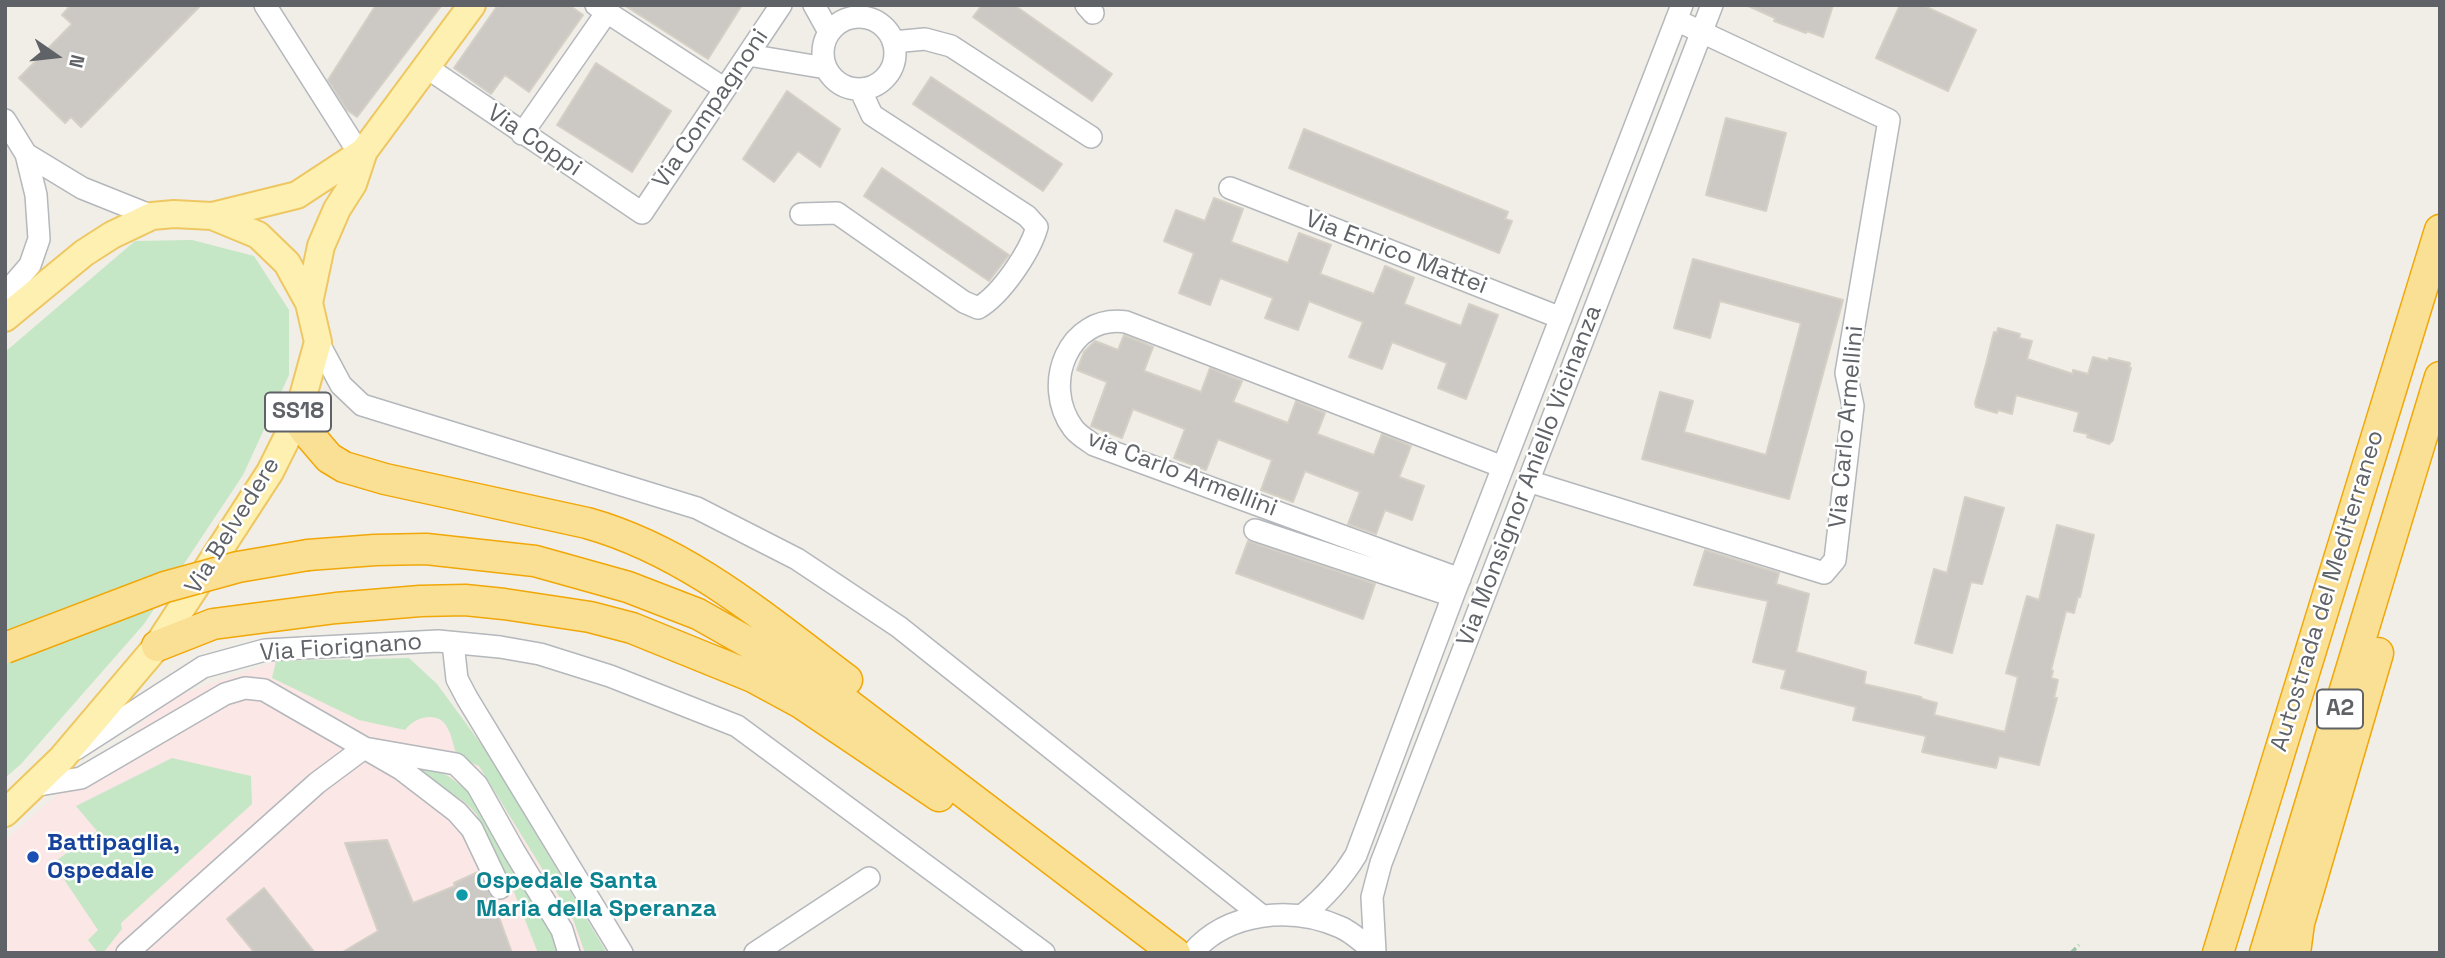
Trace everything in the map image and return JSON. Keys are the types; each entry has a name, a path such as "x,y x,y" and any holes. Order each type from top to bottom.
{"highway":[{"name":"Autostrada del Mediterraneo","path":"2218,953 2440,230"},
{"name":"Autostrada del Mediterraneo","path":"2265,953 2440,377"},
{"path":"297,418 330,458 344,467 385,479 587,523 616,531 678,559 727,591 827,665 999,799 1002,820"},
{"path":"2295,953 2299,923 2417,521 2414,465"},
{"path":"5,648 165,587 238,567 309,555 400,550 478,554 536,561 628,587 698,614 820,683 1175,953"},
{"path":"157,646 213,624 393,603 465,600 590,617 632,628 753,677 801,703 974,819 1002,820"},
{"path":"2201,953 2262,759 2291,712"}],"main road":[{"name":"SS18","path":"309,303 321,246 337,209 353,184 364,151 472,5"},
{"name":"SS18","path":"212,216 297,195 364,151"},
{"name":"Via Belvedere","path":"5,318 84,253 112,235 152,216 212,216 258,235 287,263 309,303 318,342 297,418 270,472 157,646 62,758 5,813"}],"street":[{"path":"265,5 352,142 364,151"},
{"name":"Via Compagnoni","path":"642,213 781,5"},
{"path":"814,5 829,32"},
{"name":"Via Monsignor Aniello Vicinanza","path":"1375,952 1372,897 1381,863 1712,5"},
{"path":"522,134 602,9 725,89"},
{"name":"Via Monsignor Aniello Vicinanza","path":"1303,915 1326,897 1356,855 1456,588 1679,13"},
{"name":"Via Carlo Armellini","path":"1528,481 1824,573 1835,560 1853,407 1846,373 1889,120 1702,32 1679,13"},
{"path":"854,17 868,17 879,23 887,30 893,42 895,54 889,72 872,86 860,89 835,80 826,68 822,56 829,32 842,21 854,17"},
{"path":"893,42 925,39 951,46 1091,137"},
{"path":"747,55 826,68"},
{"name":"Via Coppi","path":"426,67 642,213"},
{"path":"801,214 837,214 964,302 978,308 992,300 1033,241 1037,226 1027,216 872,115 860,89"},
{"path":"5,120 26,154 36,195 39,239 30,265 5,294"},
{"path":"26,154 82,188 152,216"},
{"name":"Via Enrico Mattei","path":"1230,188 1561,318"},
{"name":"via Carlo Armellini","path":"1456,588 1094,445 1075,432 1069,423 1058,385 1059,371 1081,334 1099,323 1126,322 1503,467"},
{"path":"318,342 341,385 362,405 697,508 797,559 899,627 1262,916"},
{"path":"1255,530 1456,588"},
{"path":"446,642 540,654 610,676 737,726 1044,953"},
{"name":"Via Fiorignano","path":"62,758 203,667 265,650 446,642 457,679 467,698 622,953"},
{"path":"33,786 81,778 225,694 246,688 264,690 401,769 457,811 472,829 500,888"},
{"path":"127,953 317,783 364,748 456,764 477,785 513,851 562,930 569,953"},
{"path":"755,953 869,878"},
{"path":"1192,953 1218,932 1243,920 1262,916 1303,915 1342,928 1375,952"}],"path":[{"path":"2071,953 2079,945"}],"shaded area":[{"path":"409,658 437,684 487,752 607,953 5,953 5,840 173,697 276,661"}],"green space":[{"path":"192,240 254,256 289,310 289,375 243,475 144,624 21,764 5,778 5,352 135,241"},
{"path":"409,658 437,684 487,752 607,953 585,953 573,919 479,766 458,757 450,732 444,723 434,717 427,717 415,721 405,730 359,720 272,678 276,661"},
{"path":"172,758 251,776 252,804 121,923 122,929 103,953 98,953 88,940 98,930 53,863 97,831 76,806"},
{"path":"408,764 424,765 448,776 468,791 484,813 557,941 560,953 538,953 514,892 477,815 461,800"}],"building":[{"path":"71,5 201,5 81,127 71,117 65,123 19,78 72,24 62,15"},
{"path":"376,5 442,5 357,117 347,110 328,80"},
{"path":"498,5 569,5 583,15 529,92 505,75 491,94 454,68"},
{"path":"624,5 742,5 708,59"},
{"path":"982,5 1014,5 1112,74 1092,101 973,17"},
{"path":"1746,5 1833,5 1823,37 1774,21 1775,18"},
{"path":"1900,5 1922,5 1976,30 1948,91 1876,58"},
{"path":"596,63 671,111 632,172 557,125"},
{"path":"931,77 1062,164 1043,191 913,104"},
{"path":"787,91 840,129 820,167 798,151 774,182 743,159"},
{"path":"1726,118 1786,133 1766,211 1706,195"},
{"path":"1304,129 1508,212 1505,219 1512,221 1499,253 1289,168"},
{"path":"882,168 1009,255 989,281 864,196"},
{"path":"1214,198 1243,209 1231,242 1288,263 1299,233 1331,245 1320,274 1374,294 1385,266 1414,278 1404,304 1461,326 1469,304 1498,315 1466,399 1438,388 1447,363 1392,342 1382,369 1349,357 1363,322 1309,301 1298,330 1265,318 1273,298 1220,278 1210,305 1179,293 1194,253 1164,241 1176,210 1205,221"},
{"path":"1693,259 1843,300 1789,499 1642,459 1660,392 1693,401 1684,432 1766,455 1801,323 1720,301 1710,338 1674,328"},
{"path":"1998,328 2020,334 2019,338 2032,341 2027,359 2073,374 2073,370 2088,374 2093,357 2130,363 2113,440 2109,444 2074,431 2079,412 2016,395 2012,414 1976,407 1994,332 1997,333"},
{"path":"1124,335 1153,347 1144,371 1201,392 1210,368 1242,381 1233,402 1288,423 1296,401 1325,413 1317,434 1374,455 1382,434 1411,446 1399,477 1424,486 1412,520 1385,510 1376,534 1348,524 1360,492 1305,471 1293,502 1261,490 1272,460 1218,439 1206,470 1174,458 1185,429 1133,409 1122,438 1091,426 1107,382 1077,370 1084,352 1095,341 1118,350"},
{"path":"1965,497 2004,508 1982,584 1971,582 1952,653 1915,643 1934,569 1947,573"},
{"path":"2057,525 2094,535 2080,597 2074,613 2066,611 2051,670 2051,678 2058,680 2054,698 2057,698 2039,765 1999,756 1996,768 1922,752 1926,736 1853,720 1856,707 1781,688 1786,670 1753,662 1768,601 1694,585 1705,550 1779,573 1776,584 1809,594 1796,652 1866,672 1864,684 1937,703 1934,715 2005,732 2018,677 2006,673 2027,596 2039,600"},
{"path":"1248,541 1375,584 1363,619 1236,573"},
{"name":"Ospedale Santa Maria della Speranza","path":"387,840 413,903 455,886 454,883 478,872 492,898 512,953 341,953 378,931 345,843"},
{"path":"264,888 315,953 255,953 227,919"}],"place":[{"name":"Battipaglia, Ospedale","path":"33,857"},
{"name":"Ospedale Santa Maria della Speranza","path":"462,895"}]}
